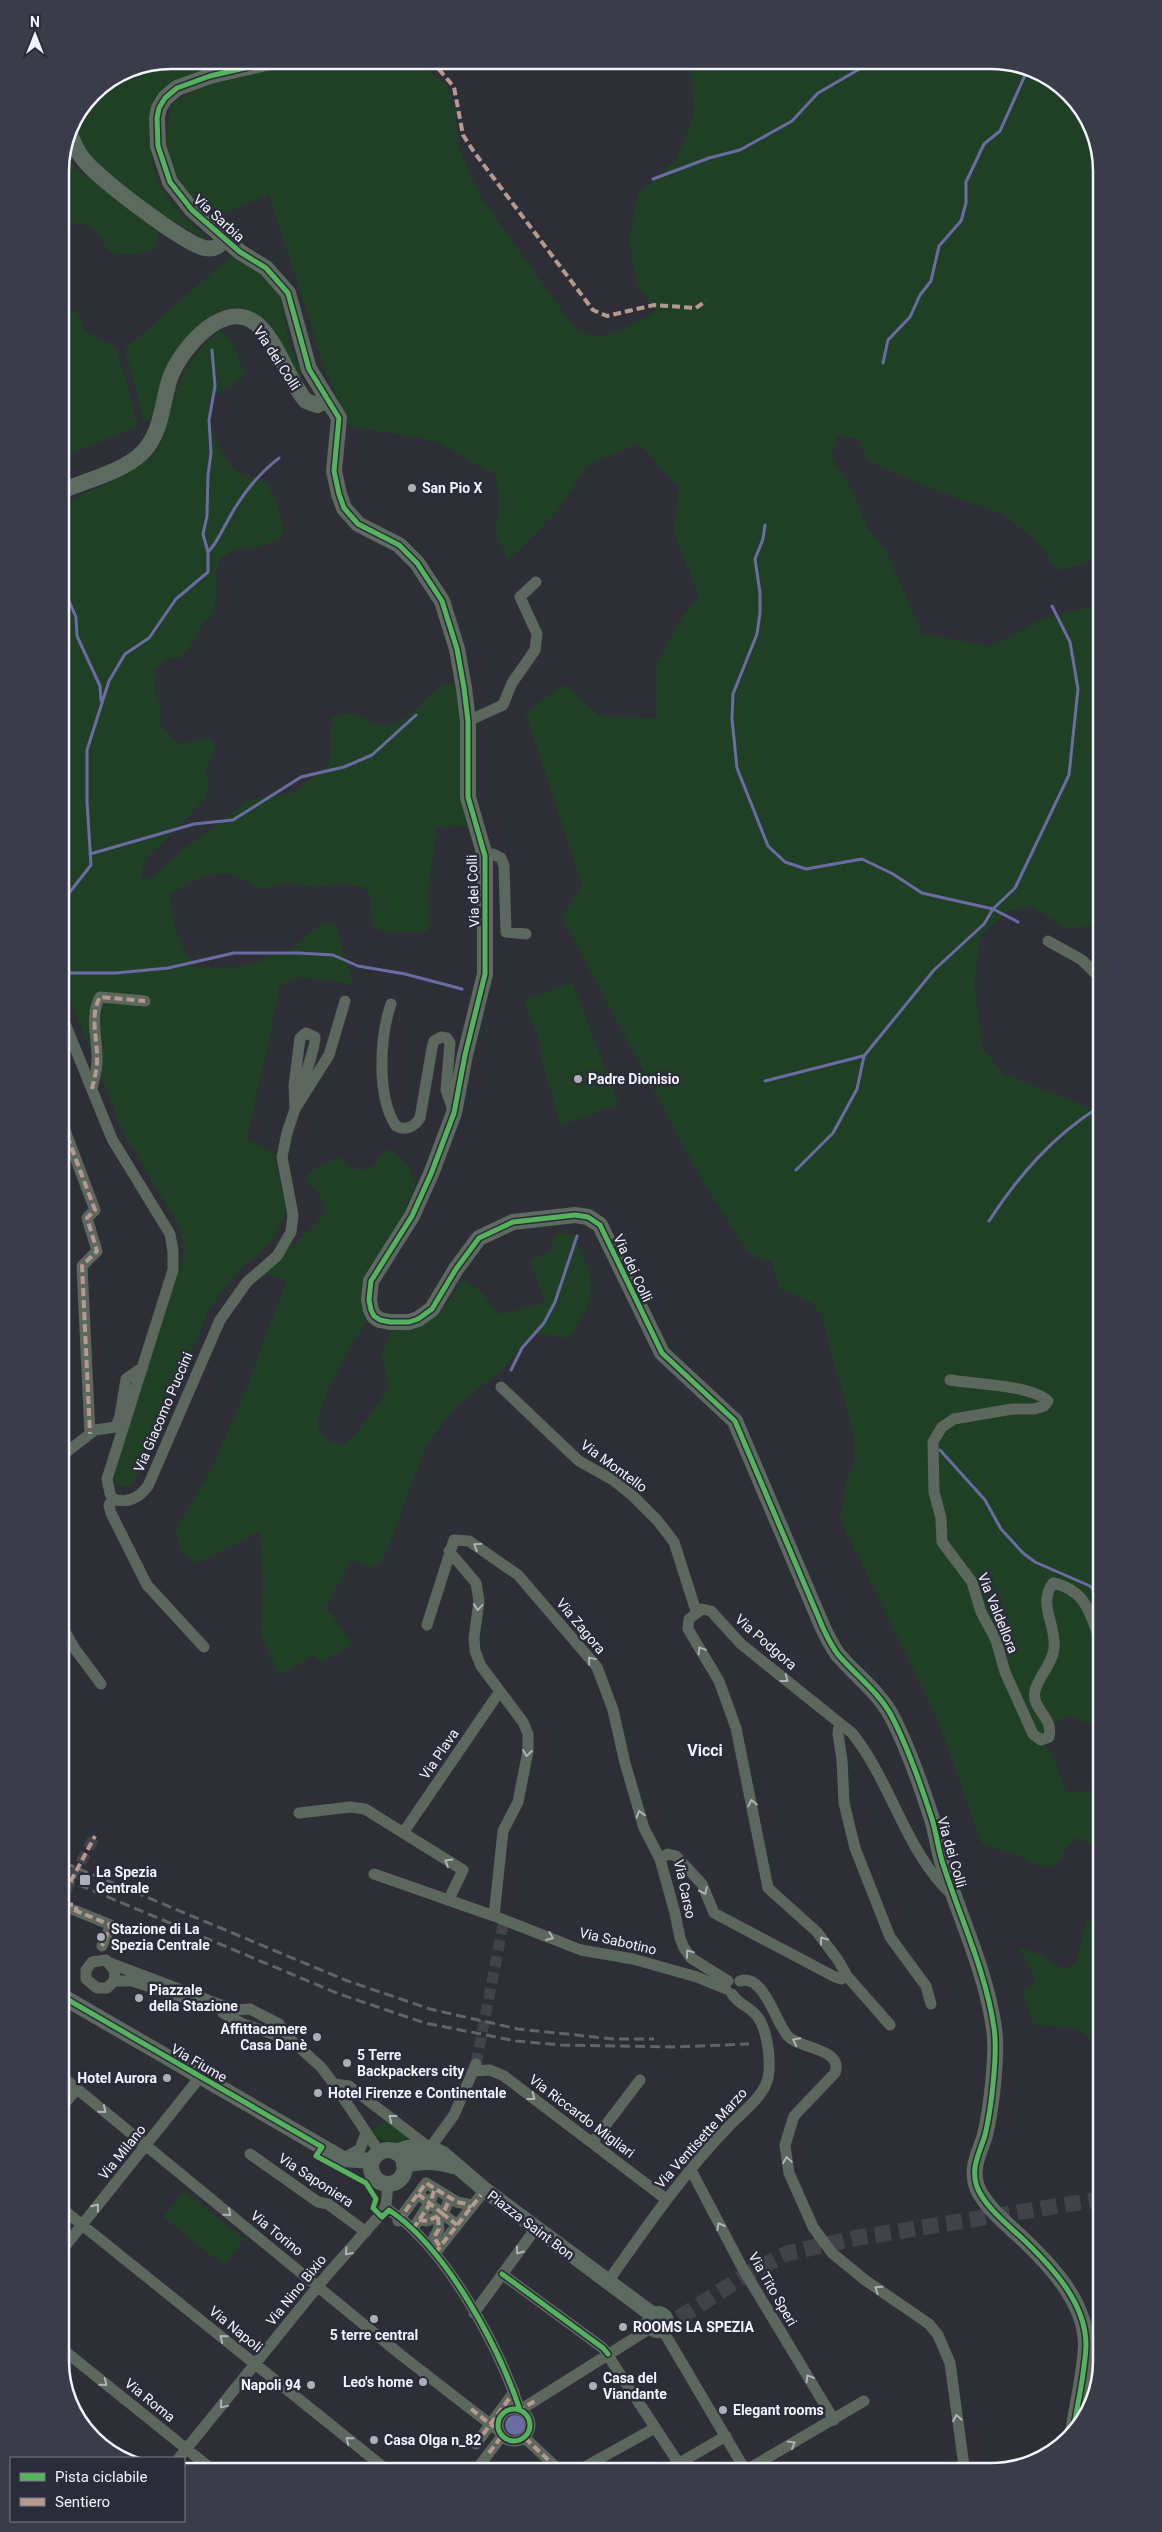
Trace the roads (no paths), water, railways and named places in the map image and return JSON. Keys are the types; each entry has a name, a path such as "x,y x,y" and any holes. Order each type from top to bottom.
{"street":[{"name":"Via Sarbia","path":"243,69 190,82 177,88 165,98 159,108 157,118 158,146 170,182 192,210 224,239 266,268 288,293 309,369 325,394"},
{"path":"73,141 77,151 88,165 151,215 196,245 212,248 218,246 224,239"},
{"name":"Via dei Colli","path":"69,488 124,465 142,453 156,431 170,378 177,363 200,335 224,317 236,315 251,320 262,331 306,401 317,405 323,402 325,394"},
{"name":"Via dei Colli","path":"325,394 339,418 334,471 341,501 358,524 399,545 417,563 442,601 457,649 468,721 468,796 485,856 485,974 464,1055 454,1112 431,1174 412,1216 371,1281 369,1300 374,1316 380,1320 400,1323 418,1319 432,1309 456,1269 479,1238 512,1222 575,1215 588,1217 600,1225 662,1353 735,1421 833,1648 890,1713 932,1821 938,1851 953,1896 970,1936 996,2050 985,2135 978,2150 974,2172 977,2186 982,2196 1034,2250 1078,2306 1086,2344 1075,2419"},
{"path":"468,721 503,705 512,683 535,650 537,634 520,597 536,582"},
{"name":"Via dei Colli","path":"485,856 493,854 501,858 504,866 506,932 526,934"},
{"path":"1048,941 1082,960 1093,971"},
{"path":"92,1089 97,1061 94,1024 96,1004 100,997 145,1001"},
{"name":"Via Giacomo Puccini","path":"295,1110 329,1055 345,1001"},
{"path":"391,1004 384,1027 382,1066 386,1097 393,1122 400,1128 408,1128 416,1124 420,1118 432,1046 441,1037 448,1039 450,1047 446,1090 454,1112"},
{"name":"Via Giacomo Puccini","path":"69,1033 112,1139 163,1223 172,1243 173,1270 108,1479 110,1494 113,1499 123,1501 134,1498 148,1486 220,1320 247,1282 277,1256 291,1232 293,1215 282,1157 295,1110 307,1064 316,1043 315,1037 306,1033 300,1038 294,1086 295,1110"},
{"path":"69,1141 95,1210 88,1218 97,1251 82,1266 90,1434"},
{"path":"69,1450 95,1430 116,1427 120,1416 126,1378 143,1367"},
{"name":"Via Valdellora","path":"950,1380 1023,1391 1043,1396 1048,1401 1044,1406 1034,1409 1012,1409 954,1419 942,1427 933,1442 934,1492 941,1518 942,1542 972,1582 981,1612 996,1640 1005,1672 1033,1734 1041,1740 1049,1737 1051,1729 1045,1715 1036,1703 1035,1692 1054,1650 1052,1629 1045,1602 1048,1590 1053,1583 1067,1586 1083,1598 1093,1623"},
{"name":"Via Montello","path":"501,1387 580,1461 613,1480 658,1520 674,1542 696,1612"},
{"path":"113,1499 109,1505 111,1514 147,1585 204,1647"},
{"name":"Via Zagora","path":"449,1551 454,1540 469,1541 518,1575 597,1667 613,1710 625,1763 644,1828 660,1859"},
{"path":"427,1625 449,1551"},
{"path":"449,1551 476,1583 479,1600 474,1638 475,1651 481,1666 523,1722 528,1734 528,1751 518,1802 502,1831 499,1918"},
{"name":"Via Podgora","path":"696,1612 702,1609 711,1611 741,1644 852,1733 864,1748 904,1828 928,1868 953,1896"},
{"path":"696,1612 688,1619 688,1629 719,1681 736,1728 768,1888 817,1932 838,1960 844,1978"},
{"path":"69,1639 101,1684"},
{"name":"Via Plava","path":"403,1833 500,1691"},
{"path":"839,1724 838,1734 842,1760 844,1803 855,1848 890,1937 926,1986 931,2004"},
{"path":"299,1813 358,1807 463,1870 449,1899"},
{"name":"Via Carso","path":"733,1988 691,1958 684,1948 660,1859 668,1854 676,1856 702,1884 714,1913 844,1978 890,2025"},
{"name":"Via Sabotino","path":"374,1874 449,1899 582,1950 633,1959 733,1988"},
{"path":"72,1908 111,1925 102,1946"},
{"path":"291,2040 243,2024 240,2014 234,2010 110,1962 101,1959 92,1962 86,1970 86,1979 92,1987 102,1989 114,1981 132,1981 240,2014 250,2008 269,2017 280,2024 291,2040 321,2067 334,2084 385,2165 408,2148 430,2148"},
{"path":"110,1962 115,1971 114,1981"},
{"path":"733,1988 746,1980 752,1982 772,2002 777,2021 793,2042 830,2054 835,2060 837,2068 835,2073 799,2109 790,2124 785,2145 789,2173 813,2227 832,2253 865,2280 929,2324 938,2335 950,2363 964,2463"},
{"name":"Via Ventisette Marzo","path":"607,2283 666,2199 764,2090 768,2081 768,2054 765,2035 758,2017 746,2005 737,2001 733,1988"},
{"name":"Via Fiume","path":"69,2000 343,2159 351,2168 385,2165"},
{"name":"Via Riccardo Migliari","path":"430,2148 454,2115 475,2067 490,2070 504,2076 666,2199"},
{"name":"Via Milano","path":"69,2241 200,2077"},
{"path":"592,2143 640,2080"},
{"name":"Via Torino","path":"69,2082 497,2430"},
{"path":"334,2084 350,2086 430,2148"},
{"path":"69,2098 77,2089"},
{"path":"343,2159 360,2149 366,2133"},
{"name":"Piazza Saint Bon","path":"430,2148 443,2154 455,2166 607,2283 663,2322"},
{"name":"Via Saponiera","path":"250,2154 318,2202 328,2204 366,2232"},
{"name":"Piazza Saint Bon","path":"385,2165 436,2161 455,2166"},
{"name":"Via Nino Bixio","path":"183,2454 318,2286 366,2232 386,2205 385,2165"},
{"name":"Via Tito Speri","path":"691,2170 743,2269 834,2420"},
{"path":"400,2220 426,2182 435,2188 430,2204 425,2242"},
{"name":"Piazza Saint Bon","path":"435,2188 453,2200 467,2204 471,2208"},
{"path":"418,2194 430,2204"},
{"name":"Piazza Saint Bon","path":"437,2250 481,2196"},
{"path":"389,2210 400,2220 460,2221 453,2200 428,2220"},
{"path":"425,2242 430,2204"},
{"name":"Via Napoli","path":"69,2214 378,2463"},
{"path":"428,2220 439,2229 434,2237 437,2250 474,2312 506,2372 520,2410"},
{"path":"474,2312 536,2228"},
{"path":"425,2242 437,2250"},
{"path":"502,2274 603,2348 655,2428 673,2463"},
{"path":"520,2410 608,2354 663,2322 741,2463"},
{"name":"Via Roma","path":"69,2355 183,2454 199,2463"},
{"path":"481,2463 492,2449 503,2411 514,2392"},
{"path":"759,2463 864,2401"},
{"path":"503,2411 520,2410 527,2415 531,2424 525,2438"},
{"path":"592,2463 655,2428"},
{"path":"497,2430 511,2441 525,2438"},
{"path":"476,2444 497,2430"},
{"path":"680,2463 726,2436"},
{"path":"525,2438 552,2463"}],"water":[{"path":"511,2415 519,2415 525,2421 525,2429 519,2435 511,2435 505,2429 505,2421"}],"waterway":[{"path":"653,179 709,158 740,150 792,121 818,93 859,69"},
{"path":"883,363 888,340 910,317 920,295 931,281 939,246 961,221 966,203 966,182 984,144 1000,131 1025,75"},
{"path":"69,893 91,865 87,801 87,750 109,681 125,654 149,638 176,599 208,572 208,552 203,534 207,516 208,475 211,453 209,420 215,386 212,350"},
{"path":"208,552 243,495 256,479 279,458"},
{"path":"765,525 763,539 755,559 760,593 757,634 733,694 732,719 737,768 768,846 785,862 806,869 862,859 893,874 922,893 993,909 1018,922"},
{"path":"69,601 76,617 77,636 100,686 101,701"},
{"path":"796,1170 833,1133 857,1089 864,1056 934,970 984,924 993,909 1015,888 1069,775 1078,689 1070,642 1052,606"},
{"path":"90,854 194,824 233,820 301,777 344,767 372,755 416,715"},
{"path":"69,973 116,973 168,968 234,953 299,953 333,955 358,966 405,974 462,989"},
{"path":"765,1081 863,1056"},
{"path":"989,1221 1012,1188 1038,1158 1082,1118 1093,1111"},
{"path":"511,1370 522,1348 544,1323 555,1302 577,1236"},
{"path":"940,1450 985,1500 1001,1529 1023,1553 1035,1562 1090,1586 1093,1589"}],"tunnel":[{"path":"69,1885 95,1836"},
{"path":"476,2064 504,1920"},
{"path":"679,2318 749,2273 788,2253 856,2238 1093,2200"}],"railway":[{"path":"69,1865 345,1980 430,2009 518,2029 614,2039 654,2039"},
{"path":"69,1881 339,1994 425,2023 516,2041 561,2045 673,2047 749,2044"}],"place":[{"name":"San Pio X","path":"412,488"},
{"name":"Padre Dionisio","path":"578,1079"},
{"name":"La Spezia Centrale","path":"85,1880"},
{"name":"Stazione di La Spezia Centrale","path":"101,1937"},
{"name":"Piazzale della Stazione","path":"139,1998"},
{"name":"Affittacamere Casa Danè","path":"317,2037"},
{"name":"5 Terre Backpackers city","path":"347,2063"},
{"name":"Hotel Aurora","path":"167,2078"},
{"name":"Hotel Firenze e Continentale","path":"318,2093"},
{"name":"5 terre central","path":"374,2319"},
{"name":"ROOMS LA SPEZIA","path":"623,2327"},
{"name":"Leo's home","path":"423,2382"},
{"name":"Napoli 94","path":"311,2385"},
{"name":"Casa del Viandante","path":"593,2386"},
{"name":"Elegant rooms","path":"723,2410"},
{"name":"Casa Olga n_82","path":"374,2440"}],"district":[{"name":"Vicci","path":"705,1750"}]}
